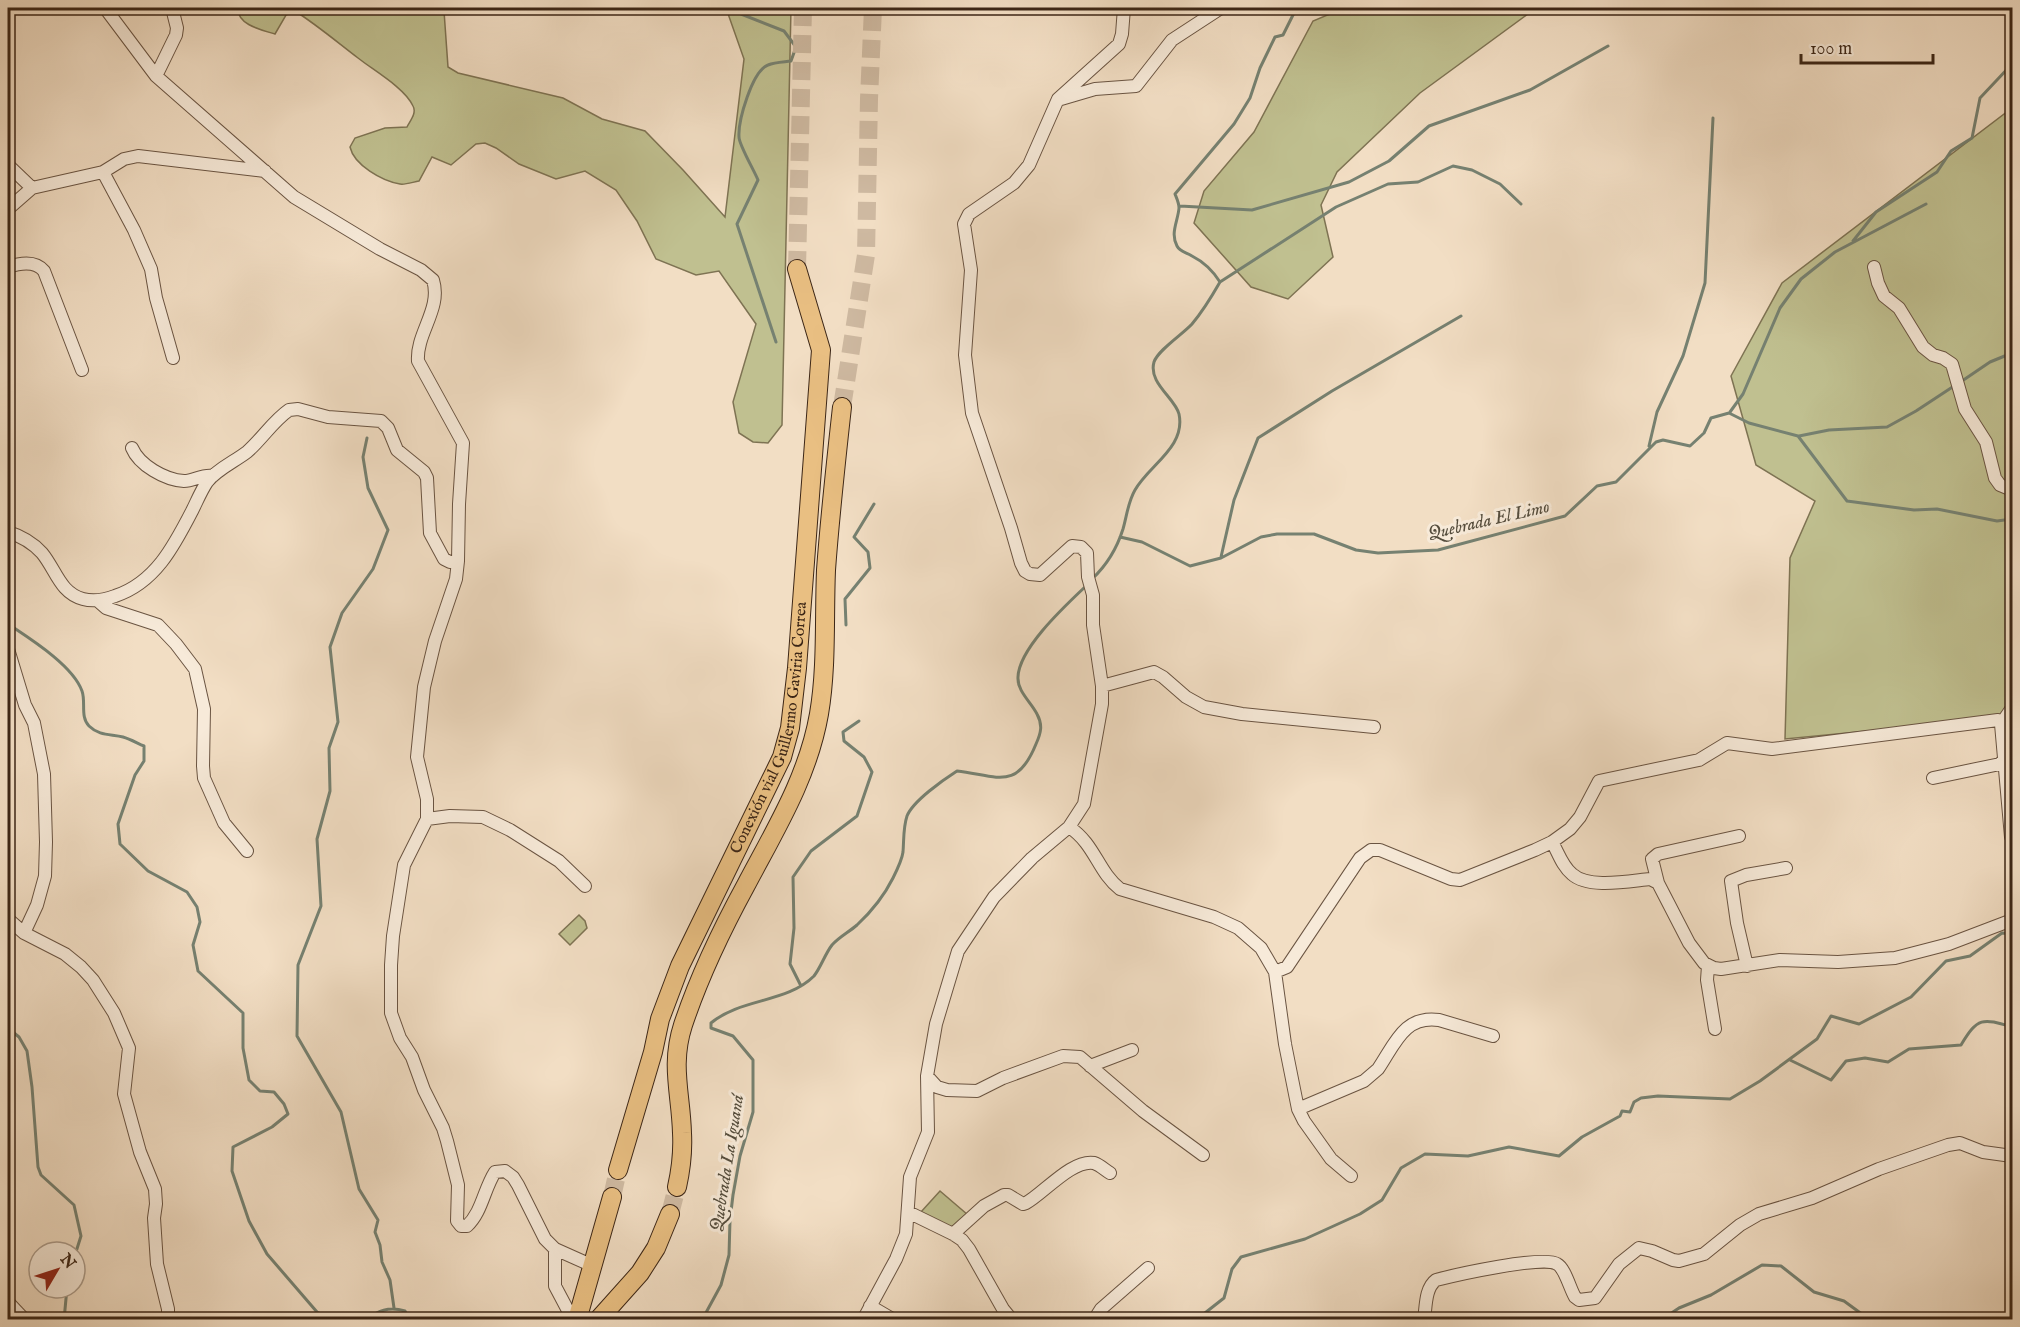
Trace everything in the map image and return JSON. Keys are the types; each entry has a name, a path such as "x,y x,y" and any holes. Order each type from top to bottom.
{"highway":[{"name":"Conexión vial Guillermo Gaviria Correa","path":"618,1170 653,1052 660,1019 680,966 782,757 790,728 797,668 821,350 798,269"},
{"name":"Conexión vial Guillermo Gaviria Correa","path":"677,1187 682,1166 682,1134 676,1074 682,1028 713,950 795,792 809,756 819,715 823,675 826,570 842,407"},
{"path":"576,1318 612,1197"},
{"path":"598,1318 640,1274 656,1248 670,1214"}],"street":[{"path":"105,8 156,76 294,197 380,249 421,270 433,280 435,299 419,348 418,361 463,443 458,561 456,579 435,640 424,687 417,757 427,799 427,819 404,865 391,965 392,1013 395,1026 412,1057 424,1090 443,1128 458,1185 456,1221 461,1226 467,1226 473,1221 495,1172 505,1171 513,1177 545,1239 555,1249 593,1266"},
{"path":"156,76 176,35 177,28 172,8"},
{"path":"863,1320 906,1234 912,1172 928,1132 927,1077 936,1024 958,951 994,897 1032,858 1069,827 1082,809 1088,788 1102,686 1087,553 1084,548 1077,546 1068,548 1040,575 1025,571 986,451 974,424 965,363 971,270 964,228 969,214 1023,174 1058,99 1119,44 1122,39 1124,8"},
{"path":"1058,99 1095,89 1136,86 1172,40 1221,8"},
{"path":"8,209 32,188 104,172 124,159 138,156 265,171"},
{"path":"8,165 32,188"},
{"path":"104,172 151,268 156,298 173,358"},
{"path":"8,267 34,263 44,271 82,370"},
{"path":"1874,267 1884,296 1899,308 1923,347 1933,355 1952,364 1965,409 1986,442 1995,478 2000,486 2013,490"},
{"path":"8,532 29,542 43,554 69,594 84,600 98,601 121,594 151,575 165,559 180,536 206,484 213,476 247,452 289,410 298,409 328,417 381,421 388,428 397,450 424,472 427,478 430,534 444,559 450,562 458,561"},
{"path":"132,448 136,458 160,474 184,481 206,475 213,476"},
{"path":"98,601 106,608 158,625 195,669 204,709 204,778 224,823 247,851"},
{"path":"8,649 25,705 36,731 44,774 45,876 37,905 24,933"},
{"path":"1102,686 1154,672 1186,697 1204,707 1242,714 1374,727"},
{"path":"2001,724 2013,708"},
{"path":"1275,972 1287,967 1360,858 1371,850 1380,850 1458,880 1552,842 1576,823 1599,781 1699,760 1727,742 1772,749 1997,719 2001,724 2011,837"},
{"path":"1933,778 2000,764 2004,759"},
{"path":"427,819 450,816 483,817 510,830 559,861 585,886"},
{"path":"1069,827 1083,837 1111,880 1120,889 1214,917 1238,928 1261,948 1275,972 1284,1044 1298,1108 1304,1121 1331,1159 1351,1176"},
{"path":"1739,836 1658,854 1652,859 1659,883 1689,943 1708,966 1720,969 1790,959 1838,962 1895,958 1949,944 2013,920"},
{"path":"1552,842 1568,870 1587,882 1650,879 1659,883"},
{"path":"1747,966 1737,923 1731,881 1786,868"},
{"path":"8,919 24,933 65,954 81,967 93,980 114,1012 129,1048 124,1094 140,1152 155,1189 154,1218 158,1264 168,1308 168,1320"},
{"path":"1708,966 1707,980 1714,1029"},
{"path":"1298,1108 1364,1081 1378,1069 1403,1030 1412,1023 1431,1019 1440,1020 1493,1036"},
{"path":"1090,1066 1132,1050"},
{"path":"927,1077 938,1087 947,1090 977,1091 1003,1078 1063,1056 1076,1055 1143,1111 1203,1155"},
{"path":"1424,1320 1428,1293 1431,1284 1436,1280 1503,1266 1553,1262 1562,1268 1575,1297 1595,1298 1619,1264 1639,1248 1679,1261 1704,1254 1740,1225 1759,1214 1812,1198 1879,1169 1948,1145 1960,1143 1983,1152 2013,1156"},
{"path":"953,1234 984,1206 1004,1195 1023,1204 1026,1203 1053,1180 1073,1168 1090,1163 1110,1173"},
{"path":"908,1212 962,1240 1003,1309 1012,1320"},
{"path":"555,1249 555,1286 576,1318"},
{"path":"1094,1320 1101,1309 1148,1268"},
{"path":"8,1302 25,1320"},
{"path":"870,1306 894,1320"}],"green space":[{"path":"238,8 442,8 448,67 458,73 563,98 602,119 645,131 725,217 744,59 726,8 791,8 782,425 768,443 753,442 739,433 733,402 756,324 719,271 696,275 656,259 637,221 616,190 585,171 556,179 519,164 485,143 476,144 451,165 432,157 419,181 400,184 377,176 357,160 350,147 355,138 385,128 407,127 414,111 409,99 388,80 295,11 286,15 275,34 246,23 239,14"},
{"path":"1344,8 1536,8 1420,93 1337,172 1321,205 1333,257 1288,299 1251,287 1194,223 1204,191 1254,132 1313,21"},
{"path":"2012,108 2012,717 1785,739 1790,558 1815,501 1756,465 1731,376 1782,283"},
{"path":"579,915 585,921 587,928 570,945 559,934"},
{"path":"940,1191 968,1215 954,1231 920,1213"}],"waterway":[{"path":"737,8 741,14 784,31 796,47 791,61 768,65 762,69 747,97 739,130 741,146 758,180 737,224 776,342"},
{"name":"Quebrada La Iguaná","path":"1092,579 1107,562 1118,543 1135,490 1172,446 1180,426 1177,408 1155,377 1153,370 1156,357 1192,324 1220,282 1204,264 1181,251 1177,246 1174,232 1179,208 1175,194 1234,124 1250,98 1260,68 1275,37 1283,35 1295,11 1300,8"},
{"path":"1180,206 1252,210 1349,182 1389,161 1429,126 1530,90 1608,46"},
{"path":"1853,241 1876,212 1937,172 1951,151 1972,138 1980,98 2012,64"},
{"path":"1649,446 1657,412 1683,356 1705,283 1713,118"},
{"path":"1220,282 1336,207 1388,184 1418,182 1453,166 1472,170 1500,184 1521,204"},
{"path":"1730,412 1743,394 1780,308 1801,279 1835,252 1926,204"},
{"path":"1221,557 1234,500 1258,438 1332,391 1461,316"},
{"path":"1962,381 1990,362 2012,353"},
{"path":"1799,436 1829,430 1887,427 1954,386"},
{"name":"Quebrada El Limo","path":"1120,537 1142,542 1190,566 1221,558 1261,537 1277,534 1314,534 1356,550 1378,553 1438,550 1565,516 1597,486 1616,482 1656,442 1663,440 1690,446 1704,433 1711,418 1729,413 1749,423 1798,436 1847,501 1914,510 1937,509 1997,521 2012,519"},
{"path":"367,438 363,457 368,488 388,530 373,569 342,613 330,647 338,722 329,748 330,791 317,839 321,906 298,965 297,1036 341,1112 359,1189 378,1220 375,1232 380,1245 382,1262 390,1280 394,1308"},
{"path":"846,625 845,599 870,568 868,552 854,537 874,504"},
{"path":"8,580 12,597 8,613"},
{"name":"Quebrada La Iguaná","path":"702,1320 721,1285 729,1255 733,1195 740,1156 753,1112 753,1060 733,1036 711,1028 711,1023 736,1009 791,991 814,976 832,945 862,920 886,890 902,858 907,816 915,804 929,791 957,771 1005,777 1021,769 1036,744 1041,725 1018,682 1020,666 1035,640 1086,586"},
{"path":"8,613 11,626 51,654 70,672 82,691 84,714 89,726 101,733 123,737 144,746 144,761 135,775 118,824 120,844 148,871 187,892 197,907 200,922 193,945 198,971 243,1013 243,1048 249,1080 260,1091 274,1092 284,1104 288,1114 272,1127 233,1147 232,1171 249,1221 267,1254 317,1312 333,1320"},
{"path":"801,986 790,964 794,928 793,877 811,851 857,816 872,772 864,757 844,741 843,732 859,721"},
{"path":"1196,1320 1224,1298 1232,1269 1241,1257 1305,1239 1360,1214 1382,1200 1401,1168 1425,1154 1468,1156 1509,1147 1559,1156 1582,1137 1620,1116 1622,1111 1630,1112 1634,1102 1641,1098 1658,1096 1730,1099 1760,1081 1817,1039 1831,1016 1859,1024 1911,997 1946,961 1970,956 2002,933 2012,934"},
{"path":"1790,1060 1831,1080 1846,1061 1865,1058 1888,1062 1909,1049 1961,1045 1972,1029 1982,1022 1994,1022 2012,1027"},
{"path":"8,1028 19,1037 27,1051 38,1167 41,1175 74,1205 81,1236 80,1240"},
{"path":"1661,1320 1679,1308 1711,1295 1762,1265 1781,1266 1814,1292 1844,1301 1870,1320"},
{"path":"64,1320 66,1300"},
{"path":"364,1320 389,1309 405,1311 410,1320"}],"tunnel":[{"path":"797,269 803,8"},
{"path":"842,407 866,255 873,8"},
{"path":"612,1197 618,1170"},
{"path":"670,1214 677,1187"}]}
